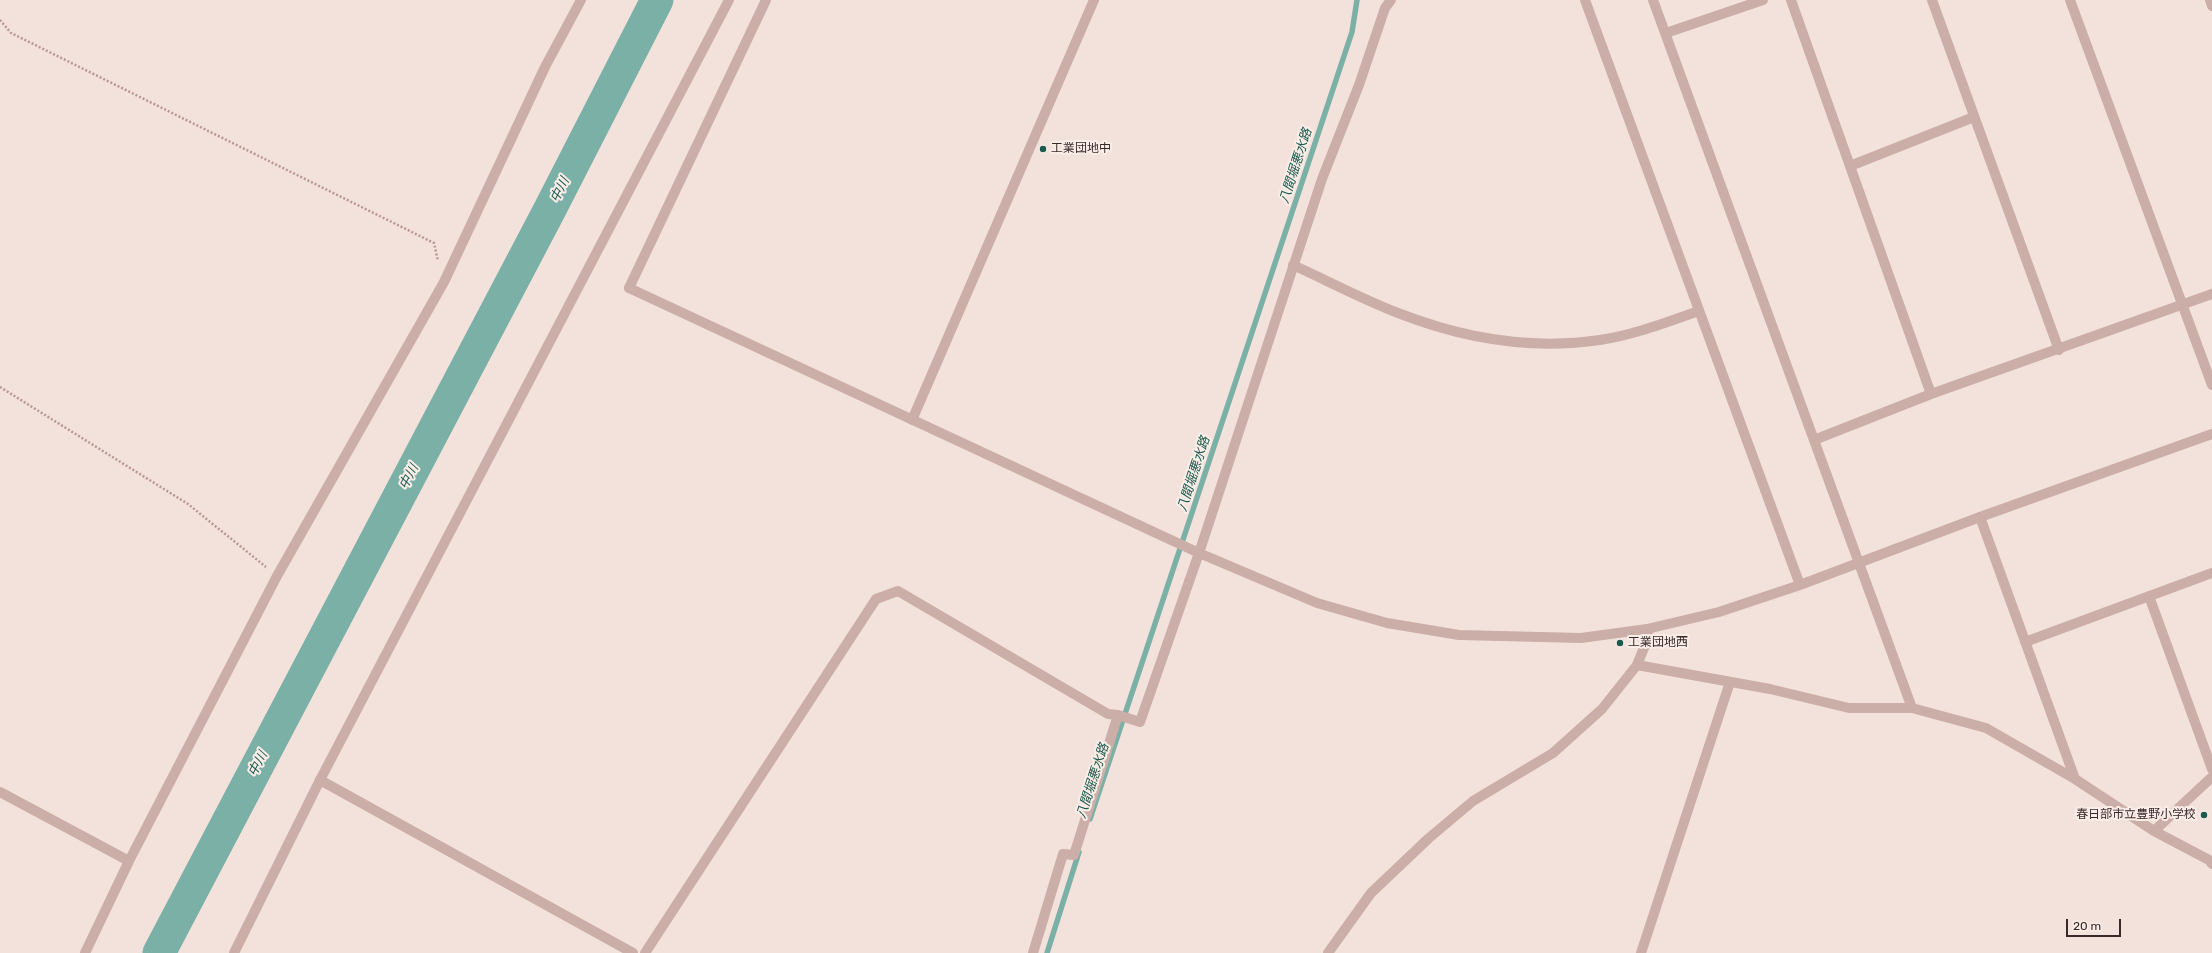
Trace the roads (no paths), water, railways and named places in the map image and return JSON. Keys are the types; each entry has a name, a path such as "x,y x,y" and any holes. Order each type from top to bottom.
{"street":[{"path":"84,953 277,576 444,282 545,67 582,0"},
{"path":"234,953 320,780 729,0"},
{"path":"766,0 629,288 1196,552 1317,603 1387,623 1459,635 1581,638 1647,629 1719,612 1800,585 1980,517 2212,434"},
{"path":"912,420 1094,0"},
{"path":"645,953 876,599 898,591 1108,714 1119,715 1140,722 1322,179 1359,85 1385,8 1390,0"},
{"path":"1585,0 1800,585"},
{"path":"1652,0 1666,33 1858,564 1912,708"},
{"path":"1666,33 1763,0"},
{"path":"1791,0 1931,394"},
{"path":"1932,0 2059,350"},
{"path":"2070,0 2212,385"},
{"path":"2210,0 2212,6"},
{"path":"1850,166 1974,117"},
{"path":"1293,265 1397,313 1438,327 1482,338 1562,344 1601,340 1646,329 1699,311"},
{"path":"1814,440 1931,394 2059,350 2212,294"},
{"path":"1980,517 2075,779"},
{"path":"2025,642 2212,573"},
{"path":"2149,596 2212,769"},
{"path":"1328,953 1371,893 1429,838 1473,801 1553,753 1602,709 1637,665 1648,638 1647,629"},
{"path":"1637,665 1770,689 1849,708 1912,708 1986,728 2075,779 2154,831 2202,856 2212,864"},
{"path":"1641,953 1730,682"},
{"path":"1033,953 1063,854 1074,855 1119,715"},
{"path":"2154,831 2212,777"},
{"path":"320,780 633,953"},
{"path":"0,792 130,861"}],"waterway":[{"name":"中川","path":"159,953 549,211 657,0"},
{"name":"八間堀悪水路","path":"1090,819 1352,32 1357,0"},
{"name":"八間堀悪水路","path":"1047,953 1079,852"}],"place":[{"name":"工業団地中","path":"1043,149"},
{"name":"工業団地西","path":"1620,643"},
{"name":"春日部市立豊野小学校","path":"2204,815"}]}
